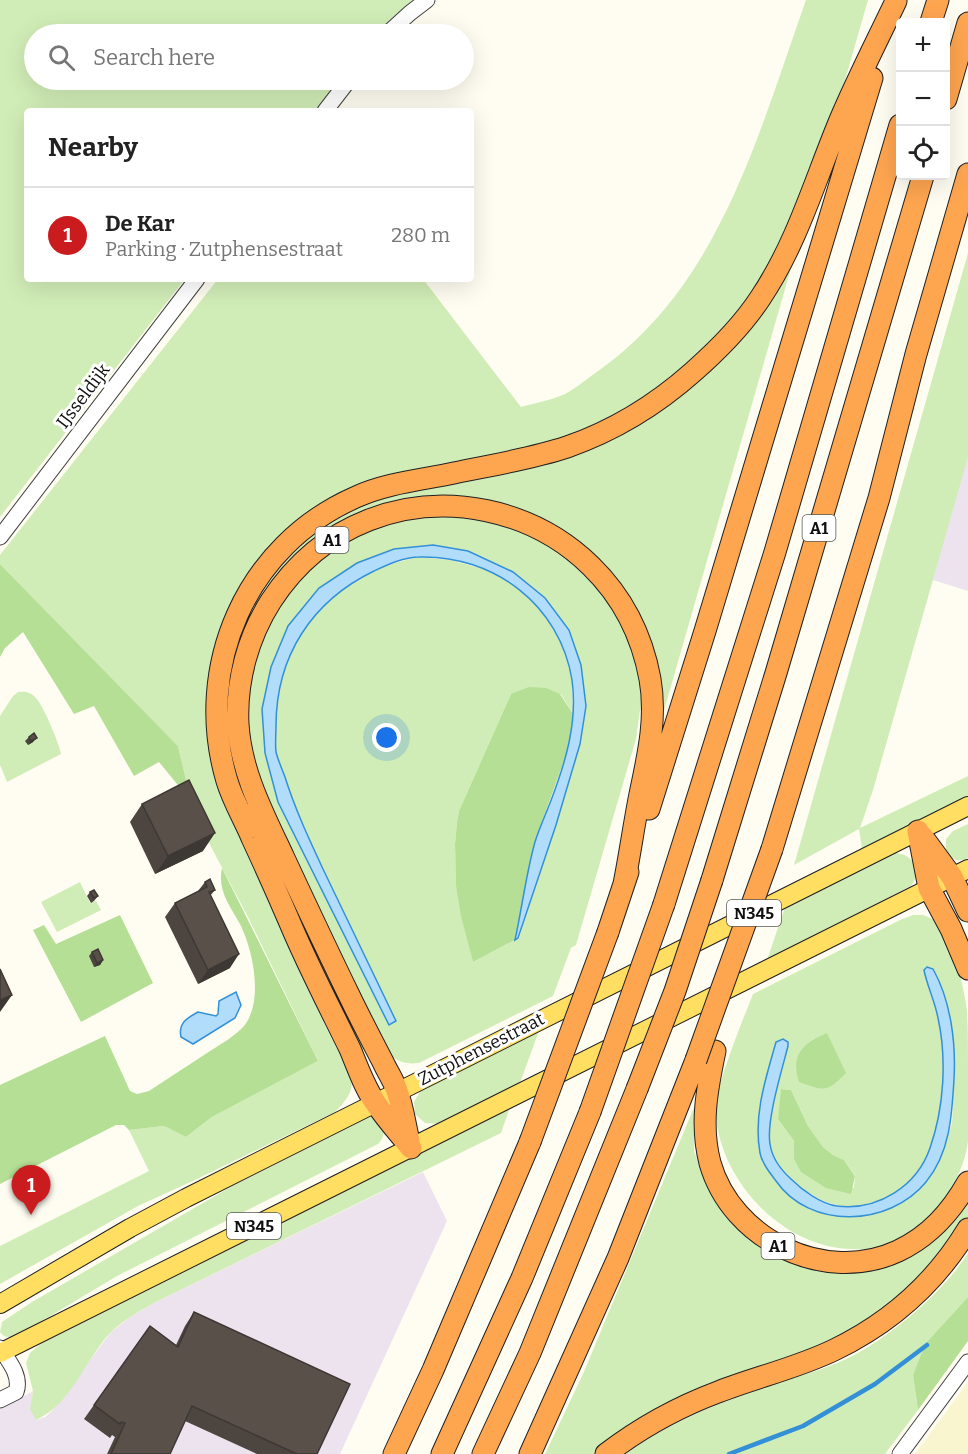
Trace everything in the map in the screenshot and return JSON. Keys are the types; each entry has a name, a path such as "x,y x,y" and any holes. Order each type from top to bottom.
{"highway":[{"name":"A1","path":"394,1454 433,1370 530,1142 608,932 705,631 896,0"},
{"name":"A1","path":"375,1102 298,942 226,778 217,727 217,694 228,636 239,611 252,587 280,551 315,520 356,496 393,484 529,458 568,446 629,418 693,373 745,319 782,261 813,191 840,121 896,0"},
{"path":"932,18 938,0"},
{"path":"950,82 968,23"},
{"name":"A1","path":"442,1454 522,1278 590,1112 664,904 771,563 900,126"},
{"name":"A1","path":"530,1454 618,1258 705,1055 731,964 772,849 879,498 916,354 968,174"},
{"name":"A1","path":"483,1454 530,1353 675,991 712,880 785,642 922,180"},
{"name":"A1","path":"397,1091 346,990 257,801 243,759 238,724 241,678 248,651 264,612 288,578 303,562 337,537 376,518 418,508 460,506 498,512 533,525 565,544 592,566 617,597 639,638 651,683 650,753 624,884"},
{"path":"918,831 960,873 968,911"},
{"path":"918,831 929,888 951,929 968,969"},
{"name":"A1","path":"705,1055 707,1088 704,1118 705,1141 711,1166 733,1208 753,1229 776,1245 804,1256 832,1262 879,1258 897,1252 916,1241 933,1227 946,1215 968,1182"},
{"path":"397,1091 411,1148"},
{"path":"375,1102 411,1148"},
{"path":"606,1454 648,1425 672,1412 717,1392 832,1351 877,1326 926,1285 942,1267 968,1229"}],"main road":[{"name":"Zutphensestraat","path":"0,1304 167,1208 968,806"},
{"name":"N345","path":"1,1351 960,873"}],"street":[{"path":"397,24 427,0"},
{"path":"327,108 341,90"},
{"name":"IJsseldijk","path":"0,537 194,282"},
{"path":"1,1351 18,1378 18,1387 6,1397"},
{"path":"900,1454 968,1362"}],"shaded area":[{"path":"968,396 968,591 917,575"},
{"path":"423,1172 447,1221 340,1454 0,1454 0,1409 33,1391 36,1420 45,1417 52,1411 111,1332 130,1317 156,1302"},
{"path":"968,1382 968,1454 915,1454"}],"green space":[{"path":"0,0 413,0 387,24 24,24 24,90 331,90 317,108 24,108 24,282 183,282 0,517"},
{"path":"806,0 868,0 663,714 640,710 636,739 576,945 571,948 553,996 419,1063 397,1060 381,1045 342,1055 352,1085 347,1097 335,1112 138,1206 0,1284 0,1246 149,1171 129,1130 164,1126 186,1137 212,1117 318,1061 209,843 191,801 178,746 0,564 0,555 216,282 425,282 521,407 555,398 572,390 635,341 672,300 702,255 728,207 770,104","holes":["394,549 468,551 545,598 586,706 580,744 519,938 473,962 456,886 455,844 459,811 511,694 561,694 573,714 572,681 564,649 544,613 521,590 491,571 450,560 417,557 384,566 353,581 321,607 296,641 283,675 276,708 276,752 291,798 310,841 396,1020 389,1025 278,802 265,753 288,626"]},
{"path":"968,253 968,457 873,790 860,828 968,776 968,796 862,849 859,829 794,865"},
{"path":"0,564 178,746 191,801 159,762 134,776 94,706 74,714 23,632 5,648 0,657"},
{"path":"529,687 546,688 560,694 573,714 569,747 535,841 515,940 473,962 456,886 455,844 459,811 511,694"},
{"path":"18,692 30,693 39,703 51,725 61,754 7,782 0,765 0,716"},
{"path":"968,824 968,858 955,859 946,851 946,839 953,831"},
{"path":"894,853 906,856 914,864 916,875 911,886 767,960 785,907"},
{"path":"222,868 318,1061 212,1117 186,1137 164,1126 129,1130 124,1125 116,1125 0,1184 0,1085 105,1036 130,1091 137,1094 149,1091 226,1041 244,1026 254,1003 254,975 245,935 223,891"},
{"path":"80,882 90,903 96,901 101,910 57,932 41,902"},
{"path":"120,915 153,983 81,1022 33,930 44,925 56,944"},
{"path":"913,915 931,918 942,929 957,962 963,988 967,1010 968,1049 968,1141 965,1158 958,1175 938,1207 911,1233 896,1242 874,1250 826,1245 801,1236 778,1222 757,1204 740,1182 727,1158 718,1132 716,1099 753,994","holes":["925,979 933,998 936,1011","936,1011 955,1062 952,1123 943,1151 928,1180 919,1190 895,1207 810,1210 761,1155 759,1106 776,1042 788,1046 771,1122 770,1144 774,1158 793,1181 814,1196 840,1206 867,1204 894,1193 914,1178 927,1156 934,1138 942,1097 943,1056","782,1089 791,1090 808,1126 823,1147 844,1160 855,1175 854,1188 794,1159 794,1141 778,1119"]},
{"path":"540,1028 520,1083 440,1124 425,1123 415,1114 414,1102 421,1090"},
{"path":"827,1033 846,1073 834,1084 825,1088 799,1082 796,1064 801,1051 811,1041"},
{"path":"781,1089 791,1090 808,1126 823,1147 844,1160 855,1176 851,1194 826,1188 801,1172 794,1159 794,1141 778,1119"},
{"path":"695,1105 694,1151 703,1176 724,1215 748,1239 771,1253 798,1264 858,1270 965,1201 968,1202 968,1218 959,1234 910,1292 839,1341 597,1454 545,1454 583,1374"},
{"path":"510,1107 501,1133 156,1302 132,1316 110,1333 59,1404 36,1420 30,1409 33,1391 26,1363 30,1353 44,1341"},
{"path":"369,1117 378,1121 383,1128 383,1136 378,1144 117,1276 17,1336 5,1337 0,1332 2,1322 32,1302 234,1185"},
{"path":"968,1253 968,1297 925,1344 913,1375 918,1410 885,1454 626,1454 643,1442 697,1413 828,1367 860,1352 913,1314 944,1284"},
{"path":"968,1297 968,1341 918,1410 913,1375 925,1344"}],"water":[{"path":"433,545 468,551 513,572 545,598 569,630 581,665 586,706 580,744 556,825 518,938 515,940 535,842 561,773 572,728 572,680 565,653 554,629 538,608 519,590 497,575 473,565 447,559 419,557 407,558 390,564 352,583 316,615 302,634 283,676 278,700 276,752 307,835 396,1021 389,1025 278,802 265,753 262,709 271,667 288,626 319,588 357,563 394,549"},
{"path":"927,967 933,969 944,995 951,1022 954,1051 951,1120 940,1159 926,1182 910,1197 892,1208 850,1217 829,1215 809,1208 791,1197 776,1181 764,1165 760,1153 759,1111 776,1042 783,1039 788,1042 775,1095 769,1134 773,1154 778,1163 801,1188 831,1205 852,1207 881,1200 894,1193 916,1174 924,1162 935,1133 943,1083 943,1050 937,1012 924,970"},
{"path":"236,992 241,1005 235,1018 193,1044 181,1037 182,1025 187,1019 198,1012 216,1016 219,1001"}],"building":[{"path":"34,733 37,738 31,741 29,737"},
{"path":"189,780 215,833 168,856 142,804"},
{"path":"210,879 215,890 209,892 239,954 208,970 175,903 207,887 205,882"},
{"path":"94,890 98,896 94,898 90,892"},
{"path":"98,949 103,960 97,963 92,952"},
{"path":"0,969 12,995 0,1000"},
{"path":"194,1312 350,1384 317,1454 297,1454 192,1406 170,1454 111,1454 125,1423 120,1424 94,1405 150,1326 178,1347"}],"waterway":[{"path":"729,1454 803,1426 875,1384 927,1345"}],"place":[{"name":"De Kar","path":"31,1215"}]}
